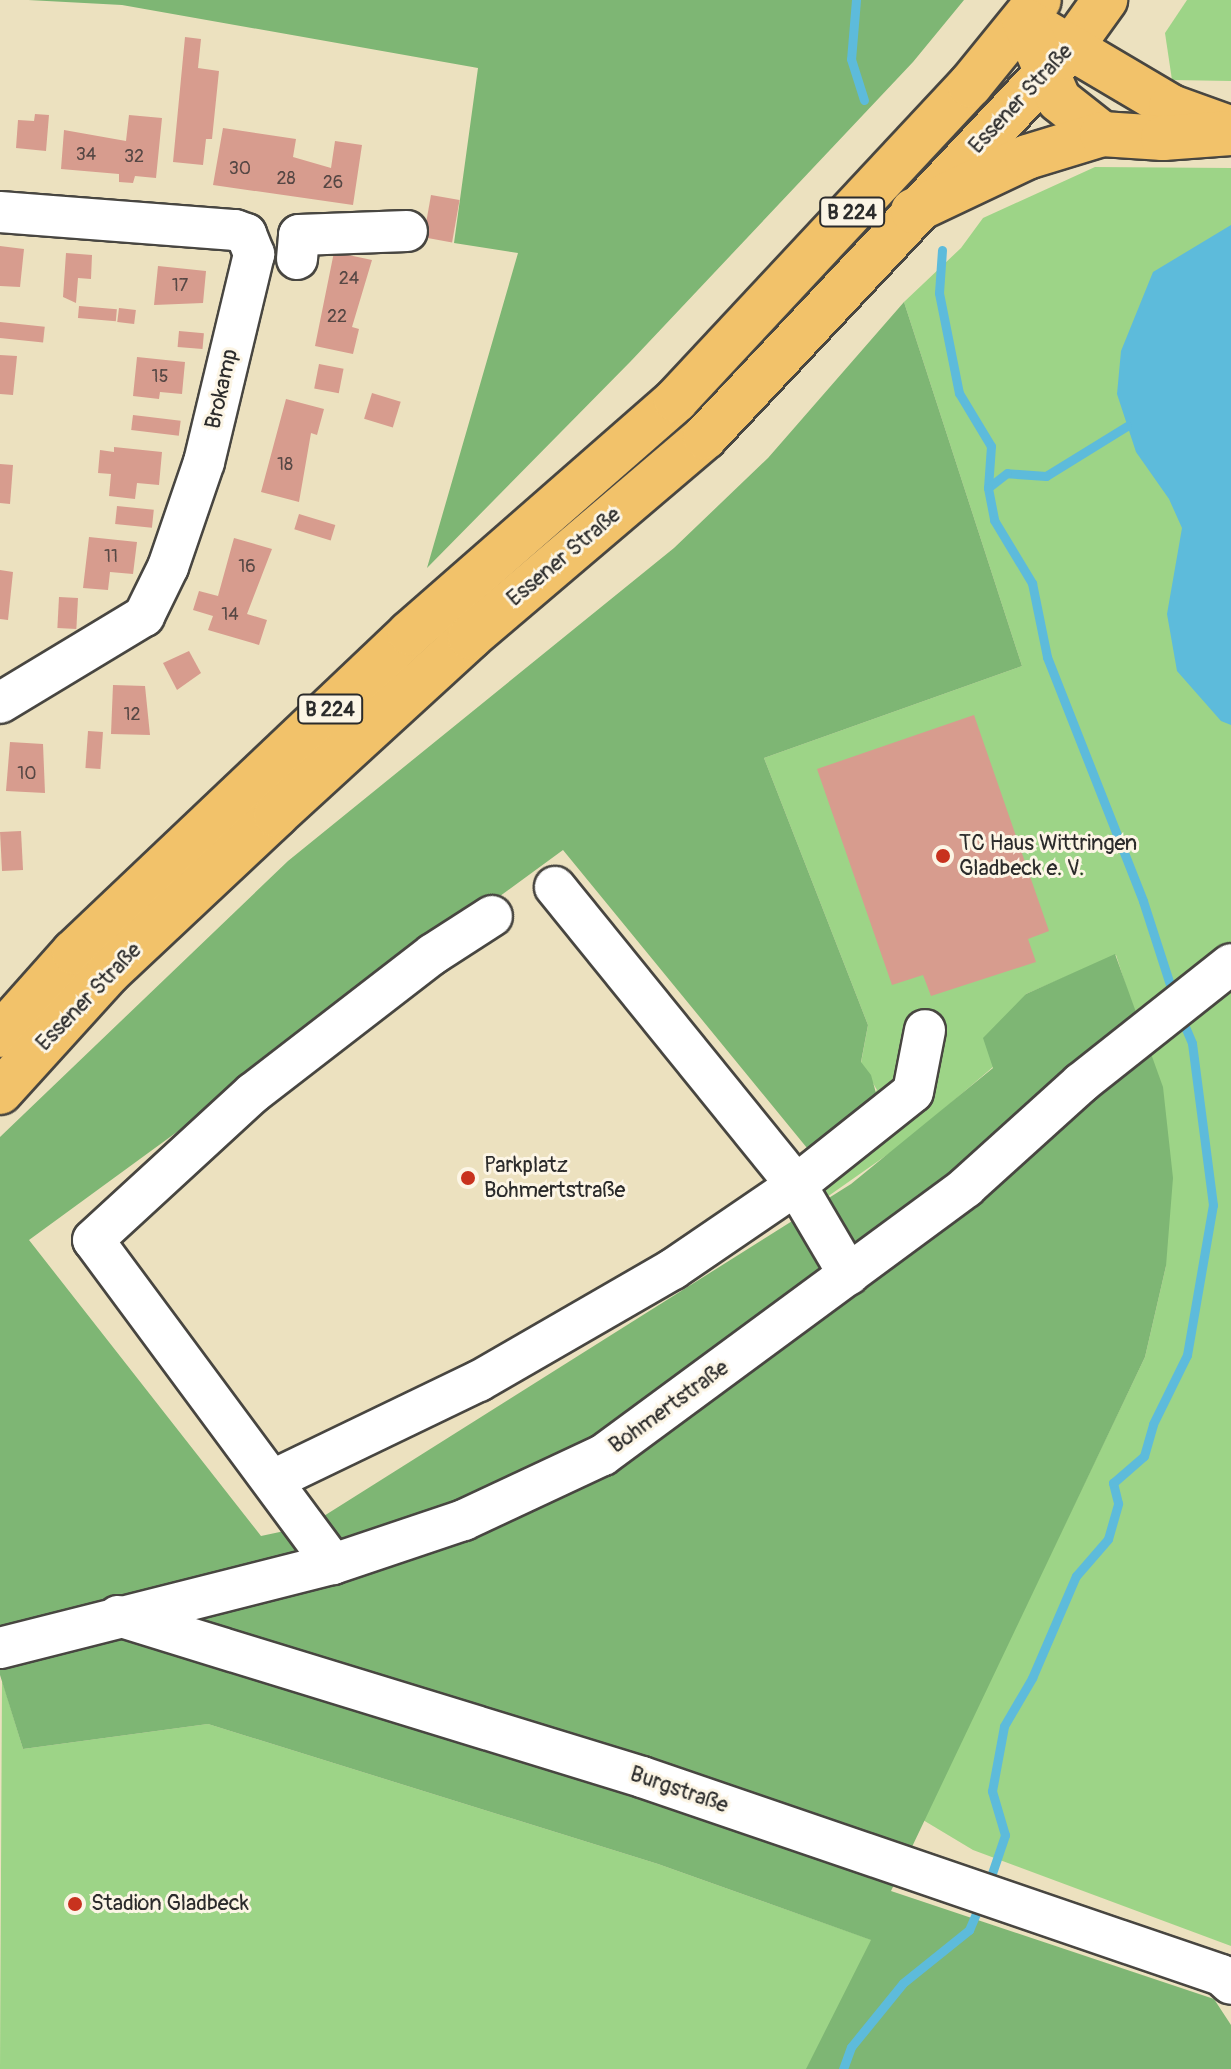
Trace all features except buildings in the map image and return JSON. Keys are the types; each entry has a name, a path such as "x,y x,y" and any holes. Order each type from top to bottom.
{"main road":[{"name":"Essener Straße","path":"0,1092 109,972 276,815 470,637 705,437 913,211 1058,61 1105,0"},
{"name":"Essener Straße","path":"0,1035 74,952 410,633 676,400 970,85 1032,10"},
{"path":"1032,10 1058,61 1077,120 1102,134"},
{"path":"1058,61 1231,130"},
{"path":"913,211 1027,157 1102,134 1163,138 1231,130"}],"street":[{"path":"0,212 235,230 246,234 254,254 297,259 299,235 407,231"},
{"name":"Brokamp","path":"0,703 144,616 168,567 204,462 254,254"},
{"path":"555,887 796,1185 859,1268"},
{"path":"333,1564 275,1479 93,1240 193,1143 253,1093 433,954 492,916"},
{"name":"Bohmertstraße","path":"0,1648 333,1564 464,1520 603,1455 966,1187 1221,971"},
{"path":"275,1479 479,1381 673,1269 796,1185 913,1092 925,1030"},
{"name":"Burgstraße","path":"118,1616 642,1777 1221,1975 1231,1984"}],"green space":[{"path":"28,0 964,0 913,62 631,361 427,568 518,253 454,243 478,68 122,5"},
{"path":"1187,0 1231,0 1231,81 1172,80 1165,33"},
{"path":"1095,167 1231,168 1231,1946 973,1850 923,1820 1145,1357 1166,1266 1132,1005 1116,955 1026,994 993,1067 904,1143 827,1197 816,1159 877,1090 861,1063 868,1025 764,758 1022,666 904,302 961,248 983,218"},
{"path":"904,302 1022,666 764,758 868,1025 861,1062 871,1075 879,1104 816,1159 563,850 29,1240 261,1536 308,1526 851,1184 993,1068 983,1038 1026,994 1115,954 1163,1087 1173,1178 1166,1266 1145,1357 891,1891 1214,1999 1231,2025 1231,2069 806,2069 871,1940 658,1864 208,1724 23,1749 0,1675 0,1137 288,861 674,548 768,458"},
{"path":"2,1680 23,1749 208,1724 658,1864 872,1940 809,2069 0,2069"}],"water":[{"path":"1231,225 1231,725 1221,721 1177,671 1167,614 1182,528 1169,499 1136,452 1117,394 1121,351 1153,272"}],"waterway":[{"path":"856,0 851,59 864,100"},
{"path":"942,250 939,293 959,393 991,446 988,488"},
{"path":"1127,426 1046,476 1007,473 988,488 994,520 1032,583 1047,657 1143,901 1174,997"},
{"path":"988,1885 1005,1835 992,1791 1004,1726 1032,1678 1076,1576 1108,1539 1118,1503 1113,1483 1144,1456 1153,1424 1187,1355 1213,1205 1192,1043 1180,1015"},
{"path":"843,2069 851,2047 903,1983 969,1930 981,1902"}],"place":[{"name":"TC Haus Wittringen Gladbeck e. V.","path":"943,856"},
{"name":"Parkplatz Bohmertstraße","path":"468,1178"},
{"name":"Stadion Gladbeck","path":"75,1904"}]}
